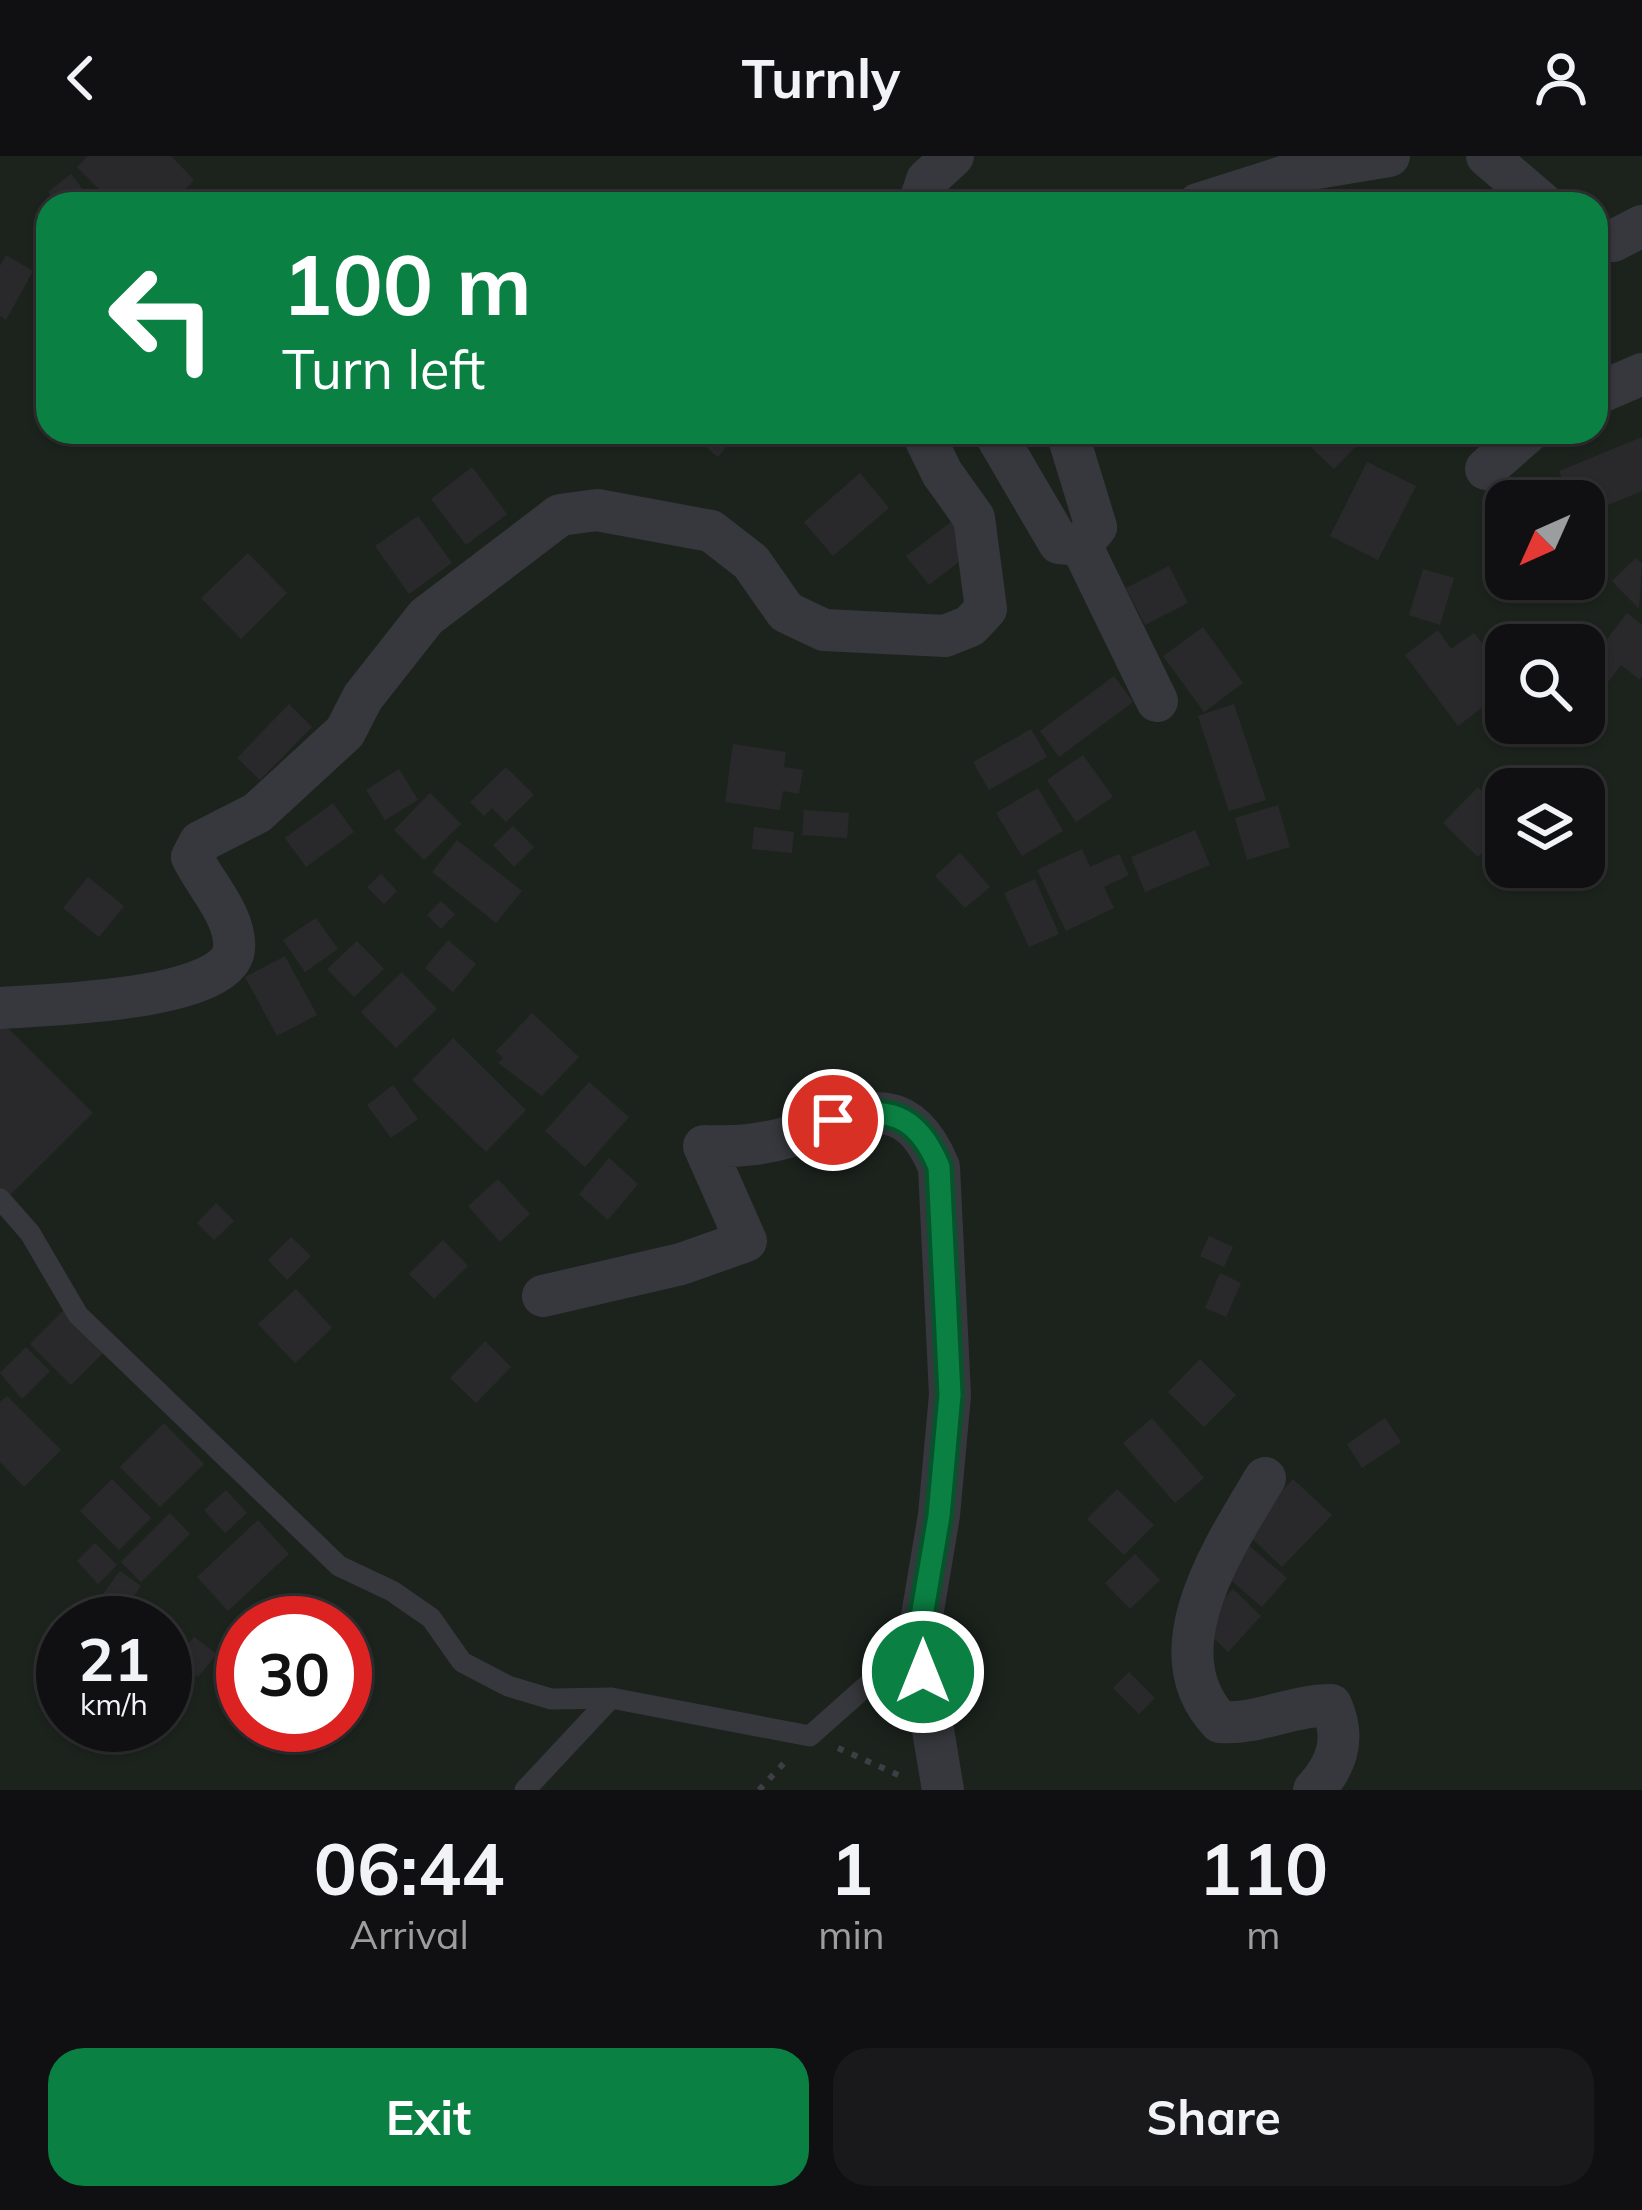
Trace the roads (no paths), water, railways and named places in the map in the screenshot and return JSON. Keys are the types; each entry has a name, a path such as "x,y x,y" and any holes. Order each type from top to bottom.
{"street":[{"path":"923,192 927,180 953,156"},
{"path":"1236,192 1305,170 1389,156"},
{"path":"1487,156 1530,192"},
{"path":"1608,389 1642,374"},
{"path":"0,1008 169,990 202,982 229,963 234,951 230,922 192,857 200,842 257,813 322,756 345,732 363,697 426,617 560,515 597,510 711,531 751,562 786,612 824,630 945,636 970,626 986,609 974,518 941,473 928,444"},
{"path":"1001,444 1059,543 1082,545"},
{"path":"1071,444 1096,527 1082,545"},
{"path":"1486,469 1514,444"},
{"path":"1082,545 1157,701"},
{"path":"542,1296 681,1264 746,1241 704,1146 747,1147 868,1110 901,1118 927,1139 939,1167 950,1395 939,1516 918,1640 927,1786"},
{"path":"1264,1478 1237,1525 1188,1639 1192,1675 1205,1706 1220,1722 1243,1724 1276,1710 1331,1706 1340,1726 1340,1747 1314,1790"}],"lane":[{"path":"0,1198 30,1233 78,1315 339,1566 392,1591 431,1618 462,1661 508,1686 551,1699 611,1699 810,1736 918,1640"},
{"path":"525,1790 611,1699"}]}
